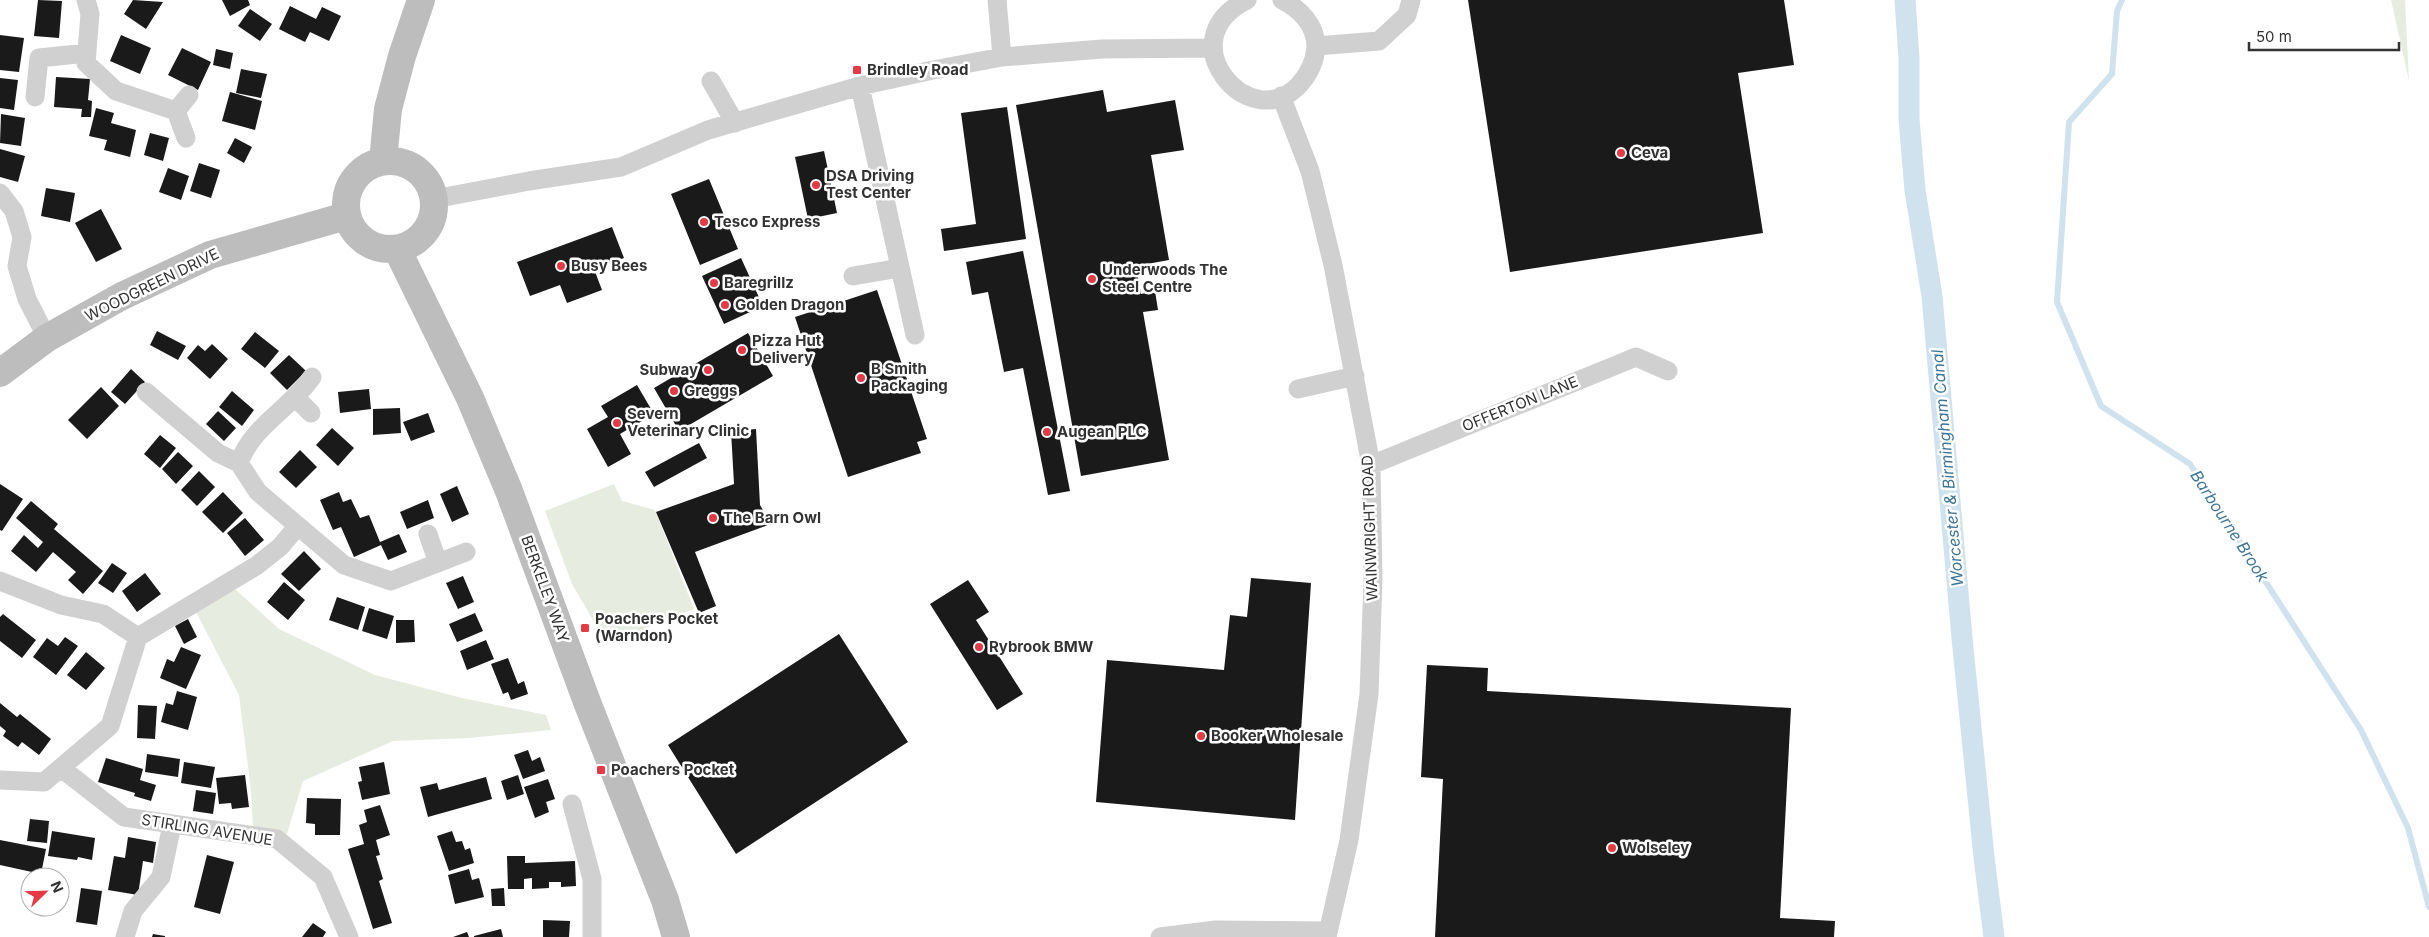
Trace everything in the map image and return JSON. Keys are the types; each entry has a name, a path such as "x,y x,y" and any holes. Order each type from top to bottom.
{"main road":[{"path":"383,161 388,109 402,56 421,0"},
{"path":"383,161 397,161 416,170 430,186 434,199 434,213 425,232 410,245 397,249 383,250 365,242 351,228 346,216 345,201 349,187 357,174 369,165 383,161"},
{"name":"WOODGREEN DRIVE","path":"0,374 47,338 122,296 210,254 346,216"},
{"name":"BERKELEY WAY","path":"397,249 470,398 505,482 586,702 664,900 676,937"}],"street":[{"path":"86,0 90,14 86,63 116,91 176,111"},
{"path":"997,0 1002,57"},
{"path":"1247,0 1234,6 1223,18 1216,32 1213,48 1216,64 1223,78 1235,89 1249,97 1266,99 1281,96 1296,89 1306,77 1314,62 1316,46 1313,31 1305,17 1294,6 1282,0"},
{"path":"1316,46 1379,41 1407,15 1410,0"},
{"path":"434,199 621,167 708,130 860,86 1002,57 1102,49 1213,48"},
{"path":"34,97 39,58 87,53"},
{"path":"711,80 735,123"},
{"path":"860,86 915,335"},
{"path":"176,111 189,95"},
{"name":"WAINWRIGHT ROAD","path":"1281,96 1310,171 1333,265 1371,465 1373,580 1369,694 1349,840 1327,934"},
{"path":"176,111 186,138"},
{"path":"0,193 14,211 22,237 17,266 27,299 47,338"},
{"path":"854,276 900,268"},
{"name":"OFFERTON LANE","path":"1371,465 1636,357 1668,371"},
{"path":"1298,389 1355,376"},
{"path":"239,463 244,450 256,433 296,398 312,377"},
{"path":"146,392 218,454 239,463 258,492 344,565 391,581 466,552"},
{"path":"296,398 310,413"},
{"path":"0,780 44,782 61,768 110,726 138,637 256,566 280,547 297,527"},
{"path":"428,534 438,563"},
{"path":"0,581 61,605 103,614 138,637"},
{"name":"STIRLING AVENUE","path":"61,768 124,818 277,839 323,877 349,937"},
{"path":"572,804 592,879 592,937"},
{"path":"125,937 134,911 161,877 172,825"},
{"path":"1160,937 1216,930 1327,934"}],"shaded area":[{"path":"2391,0 2405,0 2409,81"},
{"path":"614,484 622,501 655,510 694,609 607,644 572,584 545,511"},
{"path":"235,589 279,629 375,675 462,698 546,715 551,730 469,738 393,741 303,781 287,834 253,827 251,790 239,695 195,610"}],"building":[{"path":"38,0 62,1 59,38 34,36"},
{"path":"133,0 163,2 146,29 124,14"},
{"path":"222,0 248,0 250,5 230,16"},
{"name":"Ceva","path":"1468,0 1784,0 1794,65 1738,73 1763,233 1510,272"},
{"path":"290,6 316,19 322,7 341,16 329,41 310,32 305,42 279,29"},
{"path":"250,9 272,24 260,41 238,26"},
{"path":"0,35 24,38 19,72 0,70"},
{"path":"121,35 151,48 140,74 110,61"},
{"path":"182,48 211,62 198,90 168,75"},
{"path":"216,49 233,53 230,69 213,65"},
{"path":"241,69 267,74 261,98 236,93"},
{"path":"56,77 90,79 88,100 92,101 91,117 81,117 82,109 54,107"},
{"path":"0,78 18,80 14,110 0,108"},
{"name":"Underwoods The Steel Centre","path":"1103,90 1107,112 1175,100 1184,150 1151,155 1169,260 1136,266 1141,294 1155,291 1158,310 1143,312 1169,460 1081,476 1016,105"},
{"path":"230,92 262,101 255,130 222,121"},
{"path":"1007,107 1026,239 944,251 941,229 976,224 961,113"},
{"path":"96,108 114,113 111,123 136,130 130,157 104,150 107,140 89,136"},
{"path":"1,114 25,118 21,146 0,143"},
{"path":"150,133 169,138 163,161 144,155"},
{"path":"235,138 252,147 244,163 227,153"},
{"path":"0,149 25,156 18,182 0,177"},
{"name":"DSA Driving Test Center","path":"824,151 837,213 808,219 795,157"},
{"path":"199,163 220,170 211,198 190,191"},
{"path":"168,168 189,176 181,200 159,192"},
{"name":"Tesco Express","path":"709,179 738,249 700,265 671,194"},
{"path":"46,188 75,193 70,222 41,216"},
{"path":"101,209 122,249 96,262 75,223"},
{"name":"Busy Bees","path":"612,227 624,258 594,269 602,290 567,303 560,285 530,296 517,262"},
{"name":"Augean PLC","path":"1023,251 1070,491 1048,495 1023,368 1004,372 988,292 972,295 966,262"},
{"path":"741,258 763,306 724,324 702,276"},
{"name":"B Smith Packaging","path":"877,290 927,439 917,442 921,453 848,477 795,317"},
{"path":"157,331 186,346 178,360 150,345"},
{"path":"255,332 279,351 265,368 241,349"},
{"path":"748,333 773,376 679,431 654,388"},
{"path":"212,344 228,359 210,379 187,358 198,345 205,351"},
{"path":"289,355 306,371 287,390 270,373"},
{"path":"131,369 145,382 125,404 111,392"},
{"name":"Severn Veterinary Clinic","path":"637,385 654,414 620,434 631,454 608,467 587,429 608,417 601,406"},
{"path":"101,387 119,406 87,439 68,420"},
{"path":"369,389 371,409 340,413 338,392"},
{"path":"232,391 254,410 242,426 219,407"},
{"path":"400,408 401,433 373,435 373,409"},
{"path":"218,411 236,428 224,441 206,424"},
{"path":"428,413 435,432 411,441 403,422"},
{"path":"332,428 354,448 338,466 316,445"},
{"name":"The Barn Owl","path":"756,429 760,505 771,524 695,552 716,606 699,613 656,512 734,484 731,431"},
{"path":"160,435 176,448 160,468 144,454"},
{"path":"699,443 707,458 654,487 645,472"},
{"path":"300,450 317,467 296,488 279,472"},
{"path":"178,452 193,466 176,484 162,469"},
{"path":"199,471 215,487 197,506 181,490"},
{"path":"0,484 23,499 2,531 0,530"},
{"path":"457,486 469,514 452,522 440,494"},
{"path":"223,492 243,513 223,533 202,512"},
{"path":"339,492 343,502 351,499 360,518 369,515 380,542 399,534 407,552 388,560 381,545 354,557 341,527 333,530 320,500"},
{"path":"428,500 434,518 407,529 400,512"},
{"path":"31,501 58,524 54,529 103,571 83,594 68,580 76,572 53,552 36,572 11,551 24,535 38,548 43,542 16,518"},
{"path":"245,518 264,540 245,556 227,533"},
{"path":"304,551 321,569 299,591 281,574"},
{"path":"112,563 127,573 113,593 98,583"},
{"path":"145,573 161,594 137,612 122,591"},
{"path":"463,576 474,602 458,609 446,583"},
{"name":"Booker Wholesale","path":"1251,578 1311,583 1295,820 1096,802 1107,660 1224,670 1230,615 1247,617"},
{"path":"968,580 989,612 976,620 1023,694 997,710 930,604"},
{"path":"284,582 305,600 288,620 267,602"},
{"path":"337,597 365,607 358,630 329,620"},
{"path":"369,608 394,616 387,639 362,631"},
{"path":"475,613 483,631 457,642 449,624"},
{"path":"3,614 36,640 22,658 0,641 0,617"},
{"path":"188,619 197,637 184,644 175,626"},
{"path":"396,620 414,620 415,642 396,643"},
{"path":"839,634 908,742 736,854 668,745"},
{"path":"65,637 78,646 56,675 33,657 47,638 58,646"},
{"path":"486,640 494,659 467,670 460,651"},
{"path":"181,647 201,655 186,689 160,678 167,659 174,662"},
{"path":"86,652 105,668 86,690 67,675"},
{"path":"508,658 518,684 524,681 528,694 511,700 508,692 503,694 491,664"},
{"name":"Wolseley","path":"1427,665 1488,668 1487,691 1791,708 1780,918 1835,921 1834,937 1435,937 1443,779 1421,777"},
{"path":"177,691 197,697 188,730 161,722 166,703 173,705"},
{"path":"0,703 17,717 20,714 51,739 39,755 22,742 18,747 3,736 6,731 0,726"},
{"path":"138,705 157,706 155,739 137,738"},
{"path":"528,750 532,761 540,757 545,771 523,779 514,755"},
{"path":"147,754 180,759 178,777 145,772"},
{"path":"106,758 143,769 140,780 156,785 151,801 134,796 135,793 98,782"},
{"path":"184,762 215,767 211,788 181,783"},
{"path":"384,762 390,794 362,800 358,782 362,781 359,767"},
{"path":"245,775 249,807 232,809 231,803 219,804 216,778"},
{"path":"518,775 524,794 507,800 501,781"},
{"path":"486,777 492,799 428,817 420,787 437,783 439,790"},
{"path":"548,779 555,799 546,802 549,812 535,818 524,787"},
{"path":"196,790 216,793 213,814 193,811"},
{"path":"307,798 341,799 340,835 315,835 315,824 306,823"},
{"path":"380,805 390,835 376,840 380,855 376,856 383,879 379,881 392,923 373,929 348,849 364,844 359,825 367,822 364,810"},
{"path":"30,819 49,821 47,843 27,841"},
{"path":"52,831 95,838 92,860 78,857 77,860 48,856"},
{"path":"452,831 456,842 462,841 465,850 470,848 474,863 449,871 437,836"},
{"path":"128,837 156,842 153,863 143,861 138,895 108,890 114,856 125,858"},
{"path":"0,840 46,849 42,867 20,867 20,869 0,865"},
{"path":"207,855 234,862 220,914 194,907"},
{"path":"507,856 525,856 525,863 575,861 576,886 561,887 561,882 549,882 549,888 532,889 532,878 524,879 524,889 508,889"},
{"path":"469,869 472,880 479,878 484,897 455,904 448,875"},
{"path":"81,888 102,891 97,925 76,922"},
{"path":"504,888 505,906 492,906 491,889"},
{"path":"543,920 570,921 569,937 543,937"},
{"path":"313,923 326,932 323,937 302,937"},
{"path":"501,929 503,937 474,937 474,936"},
{"path":"467,932 469,937 453,937"},
{"path":"153,934 165,936 165,937 152,937"}],"waterway":[{"name":"Worcester & Birmingham Canal","path":"1905,0 1909,58 1909,119 1915,190 1932,296 1962,638 1994,937"},
{"name":"Barbourne Brook","path":"2122,0 2117,11 2112,74 2069,122 2057,302 2101,406 2190,464 2361,730 2408,828 2429,907"}],"place":[{"name":"Brindley Road","path":"857,70"},
{"name":"Ceva","path":"1621,153"},
{"name":"DSA Driving Test Center","path":"816,185"},
{"name":"Tesco Express","path":"704,222"},
{"name":"Busy Bees","path":"561,266"},
{"name":"Underwoods The Steel Centre","path":"1092,279"},
{"name":"Baregrillz","path":"714,283"},
{"name":"Golden Dragon","path":"725,305"},
{"name":"Pizza Hut Delivery","path":"742,350"},
{"name":"Subway","path":"708,370"},
{"name":"B Smith Packaging","path":"861,378"},
{"name":"Greggs","path":"674,391"},
{"name":"Severn Veterinary Clinic","path":"617,423"},
{"name":"Augean PLC","path":"1047,432"},
{"name":"The Barn Owl","path":"713,518"},
{"name":"Poachers Pocket (Warndon)","path":"585,628"},
{"name":"Rybrook BMW","path":"979,647"},
{"name":"Booker Wholesale","path":"1201,736"},
{"name":"Poachers Pocket","path":"601,770"},
{"name":"Wolseley","path":"1612,848"}]}
